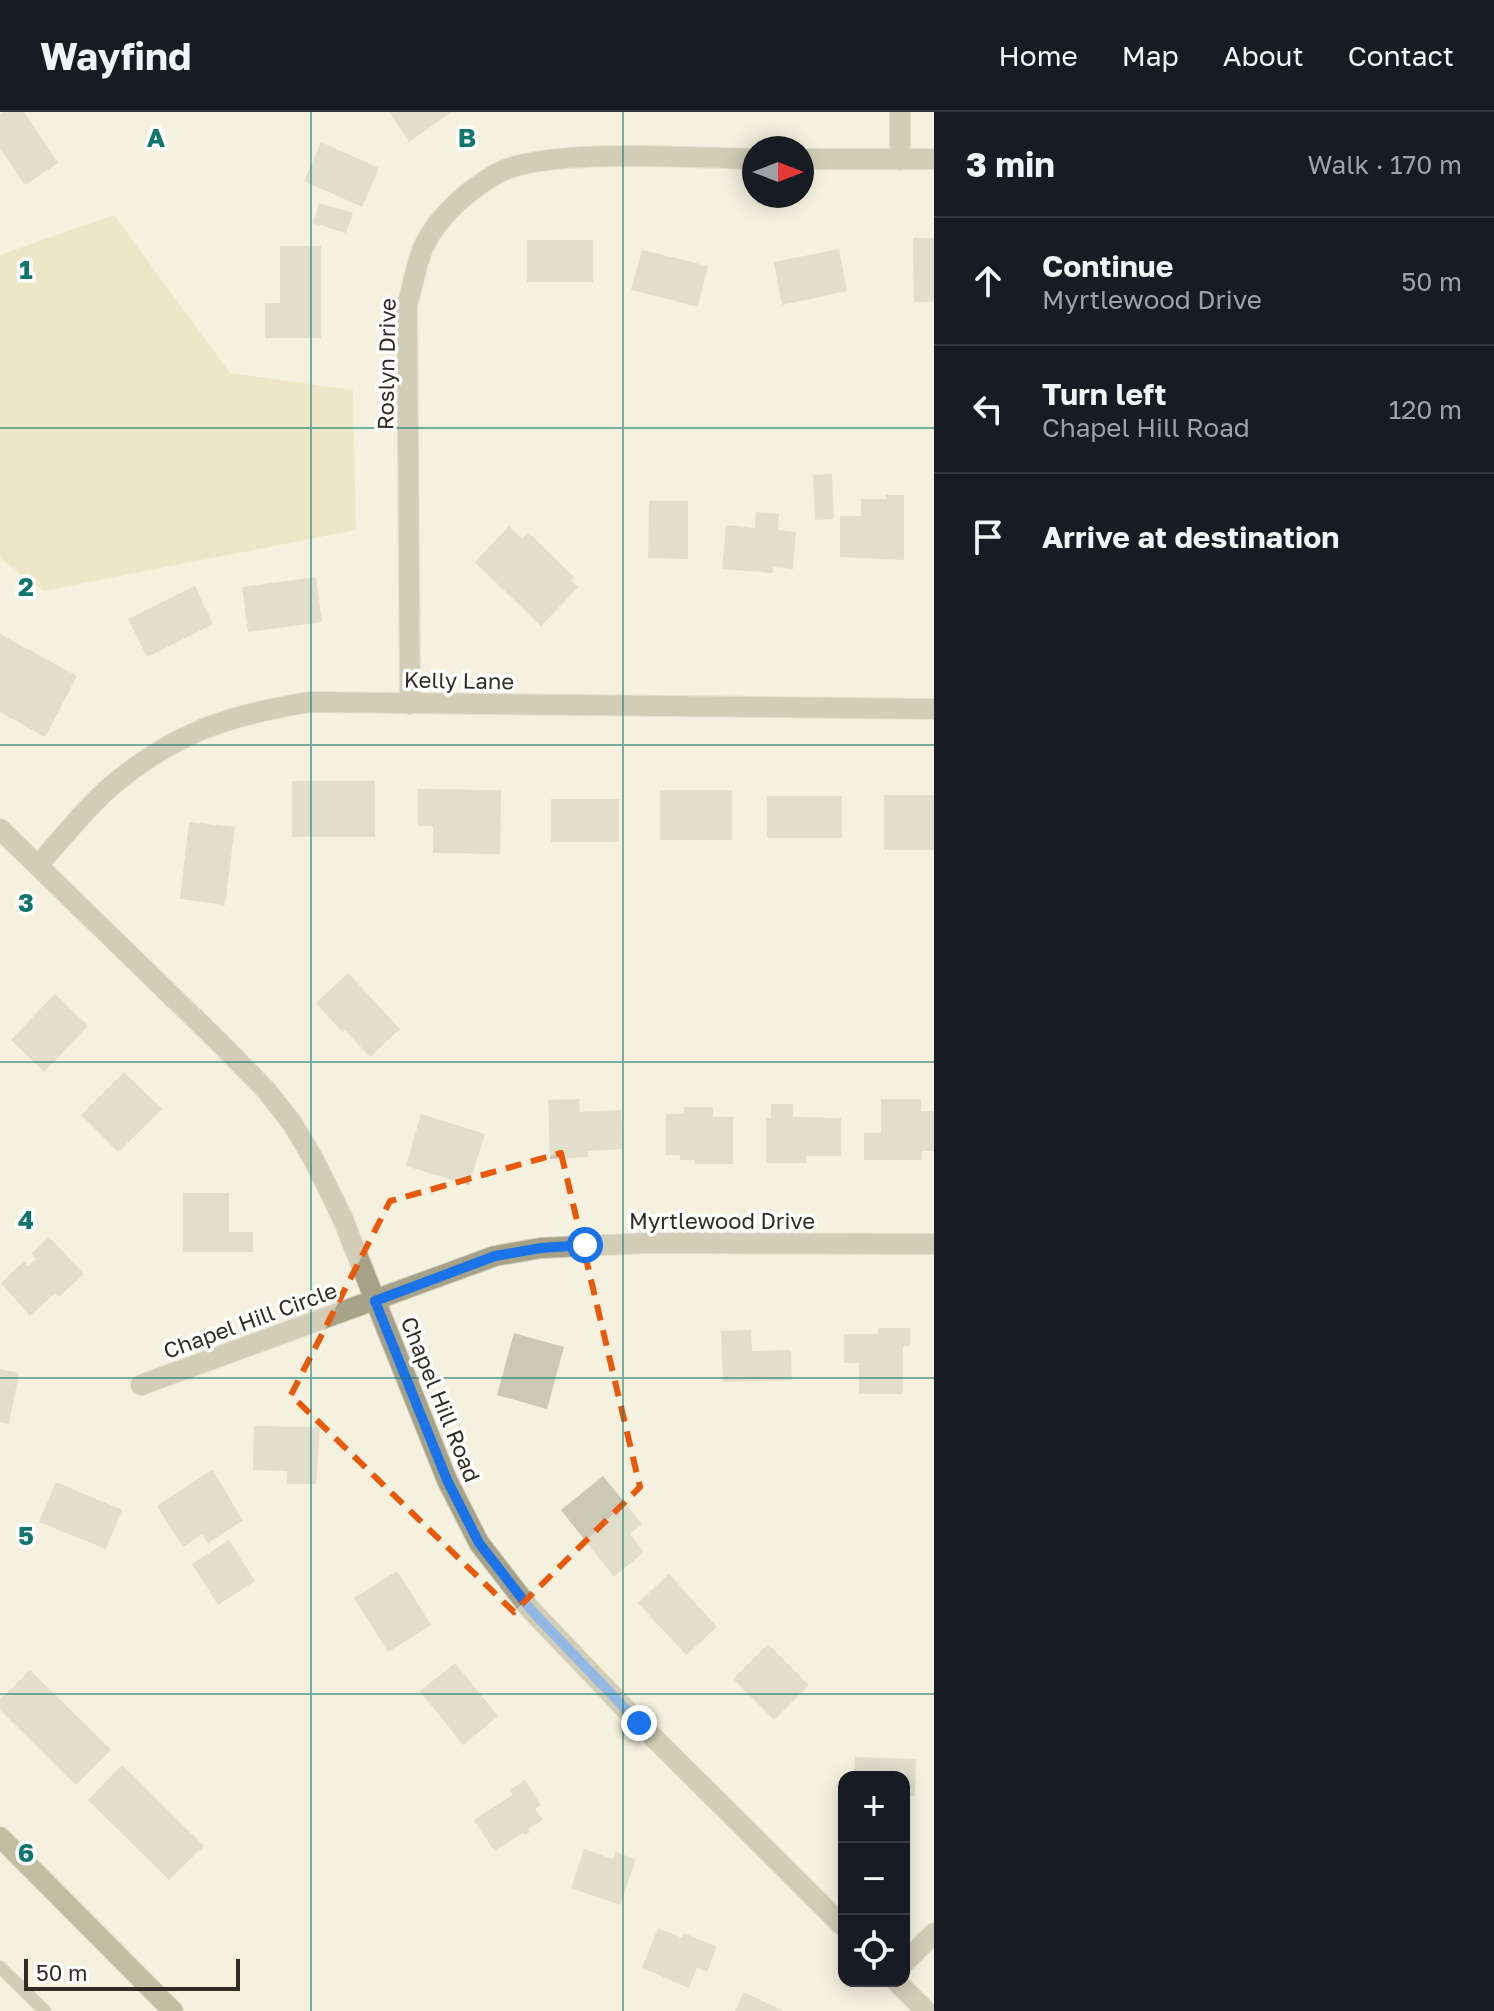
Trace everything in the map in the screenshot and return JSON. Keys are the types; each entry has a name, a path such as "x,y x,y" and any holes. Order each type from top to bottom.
{"main road":[{"path":"0,1837 173,2011"}],"street":[{"path":"900,112 900,160"},
{"name":"Roslyn Drive","path":"410,704 407,305 424,247 442,217 499,172 530,163 585,158 742,159"},
{"path":"814,159 934,159"},
{"name":"Kelly Lane","path":"38,865 108,790 158,751 205,727 253,711 310,702 934,709"},
{"name":"Chapel Hill Road","path":"0,829 221,1044 266,1090 292,1123 342,1217 447,1480 479,1543 531,1610 639,1723 838,1921"},
{"name":"Myrtlewood Drive","path":"375,1301 495,1256 541,1248 649,1243 934,1244"},
{"name":"Chapel Hill Circle","path":"141,1385 375,1301"},
{"path":"910,1957 934,1933"},
{"path":"902,1987 926,2011"}],"lane":[{"path":"0,1967 45,2011"}],"highlighted area":[{"path":"561,1153 640,1487 514,1612 291,1395 390,1201"}],"shaded area":[{"path":"114,215 230,373 353,390 356,530 44,591 0,558 0,255"}],"building":[{"path":"4,112 24,112 58,163 25,185 0,148 0,115"},
{"path":"389,112 452,112 409,142"},
{"path":"321,142 379,168 362,207 304,181"},
{"path":"319,203 353,213 346,233 313,223"},
{"path":"913,238 934,238 934,302 914,302"},
{"path":"527,240 593,240 593,282 527,282"},
{"path":"280,246 321,246 321,338 265,338 265,303 280,303"},
{"path":"839,249 847,291 782,305 774,262"},
{"path":"642,250 708,266 698,307 631,290"},
{"path":"832,474 834,519 815,520 813,475"},
{"path":"886,495 904,495 904,560 840,557 840,516 861,516 861,499 886,499"},
{"path":"649,501 688,501 688,559 648,558"},
{"path":"756,512 779,514 778,530 796,532 793,569 773,567 772,573 722,569 726,525 755,528"},
{"path":"509,526 522,539 528,532 574,577 571,581 578,587 541,626 475,562"},
{"path":"316,577 322,622 248,632 242,587"},
{"path":"195,586 213,624 147,657 128,619"},
{"path":"0,634 77,676 45,737 0,712"},
{"path":"292,781 375,781 375,837 292,837"},
{"path":"418,789 501,790 500,854 433,853 433,826 418,826"},
{"path":"660,790 732,790 732,840 660,840"},
{"path":"884,795 934,795 934,850 884,850"},
{"path":"767,796 842,796 842,838 767,838"},
{"path":"551,799 619,799 619,842 551,842"},
{"path":"189,822 235,827 225,905 180,899"},
{"path":"348,973 400,1029 370,1057 316,1003"},
{"path":"55,994 88,1026 44,1072 11,1040"},
{"path":"124,1072 162,1109 118,1152 81,1115"},
{"path":"579,1099 580,1112 621,1110 623,1149 588,1151 588,1157 550,1159 548,1100"},
{"path":"881,1099 921,1099 921,1111 934,1111 934,1151 922,1151 922,1160 864,1160 864,1133 881,1133"},
{"path":"771,1104 793,1104 793,1117 841,1118 841,1156 806,1156 806,1163 766,1163 766,1118 771,1118"},
{"path":"684,1107 713,1107 713,1117 733,1117 733,1164 695,1164 695,1160 680,1160 680,1155 666,1155 666,1114 684,1114"},
{"path":"421,1114 485,1134 469,1185 406,1166"},
{"path":"183,1193 229,1193 229,1232 253,1232 253,1252 183,1252"},
{"path":"49,1237 84,1274 59,1297 55,1293 30,1316 1,1283 24,1261 28,1266 36,1258 31,1254"},
{"path":"878,1328 910,1328 910,1346 903,1346 903,1394 859,1394 859,1363 844,1363 844,1334 878,1334"},
{"path":"751,1330 752,1351 791,1350 792,1380 723,1382 721,1331"},
{"path":"514,1333 564,1347 547,1409 497,1395"},
{"path":"0,1369 19,1373 9,1424 0,1422"},
{"path":"254,1426 320,1427 316,1484 287,1484 287,1471 253,1470"},
{"path":"212,1470 243,1520 208,1543 202,1534 183,1547 157,1506"},
{"path":"603,1476 642,1524 630,1534 644,1552 614,1577 561,1510"},
{"path":"56,1482 122,1510 106,1549 39,1522"},
{"path":"229,1540 255,1581 218,1605 192,1564"},
{"path":"397,1571 431,1625 388,1652 354,1598"},
{"path":"669,1574 717,1627 686,1655 638,1603"},
{"path":"768,1644 809,1685 774,1720 733,1679"},
{"path":"455,1663 498,1716 463,1745 420,1691"},
{"path":"30,1670 111,1750 76,1785 0,1710 0,1700"},
{"path":"855,1757 916,1759 915,1796 910,1796 910,1771 854,1771"},
{"path":"122,1765 204,1846 169,1880 88,1800"},
{"path":"525,1780 541,1805 535,1809 543,1820 528,1829 530,1832 494,1851 474,1820 513,1795 510,1790"},
{"path":"584,1849 613,1859 615,1852 636,1859 620,1905 571,1888"},
{"path":"658,1928 682,1938 684,1933 717,1947 707,1972 697,1968 689,1988 642,1968"},
{"path":"744,1992 783,2011 735,2011"}],"route":[{"path":"585,1245 495,1256 375,1301 447,1480 479,1543 531,1610 639,1723"}]}
